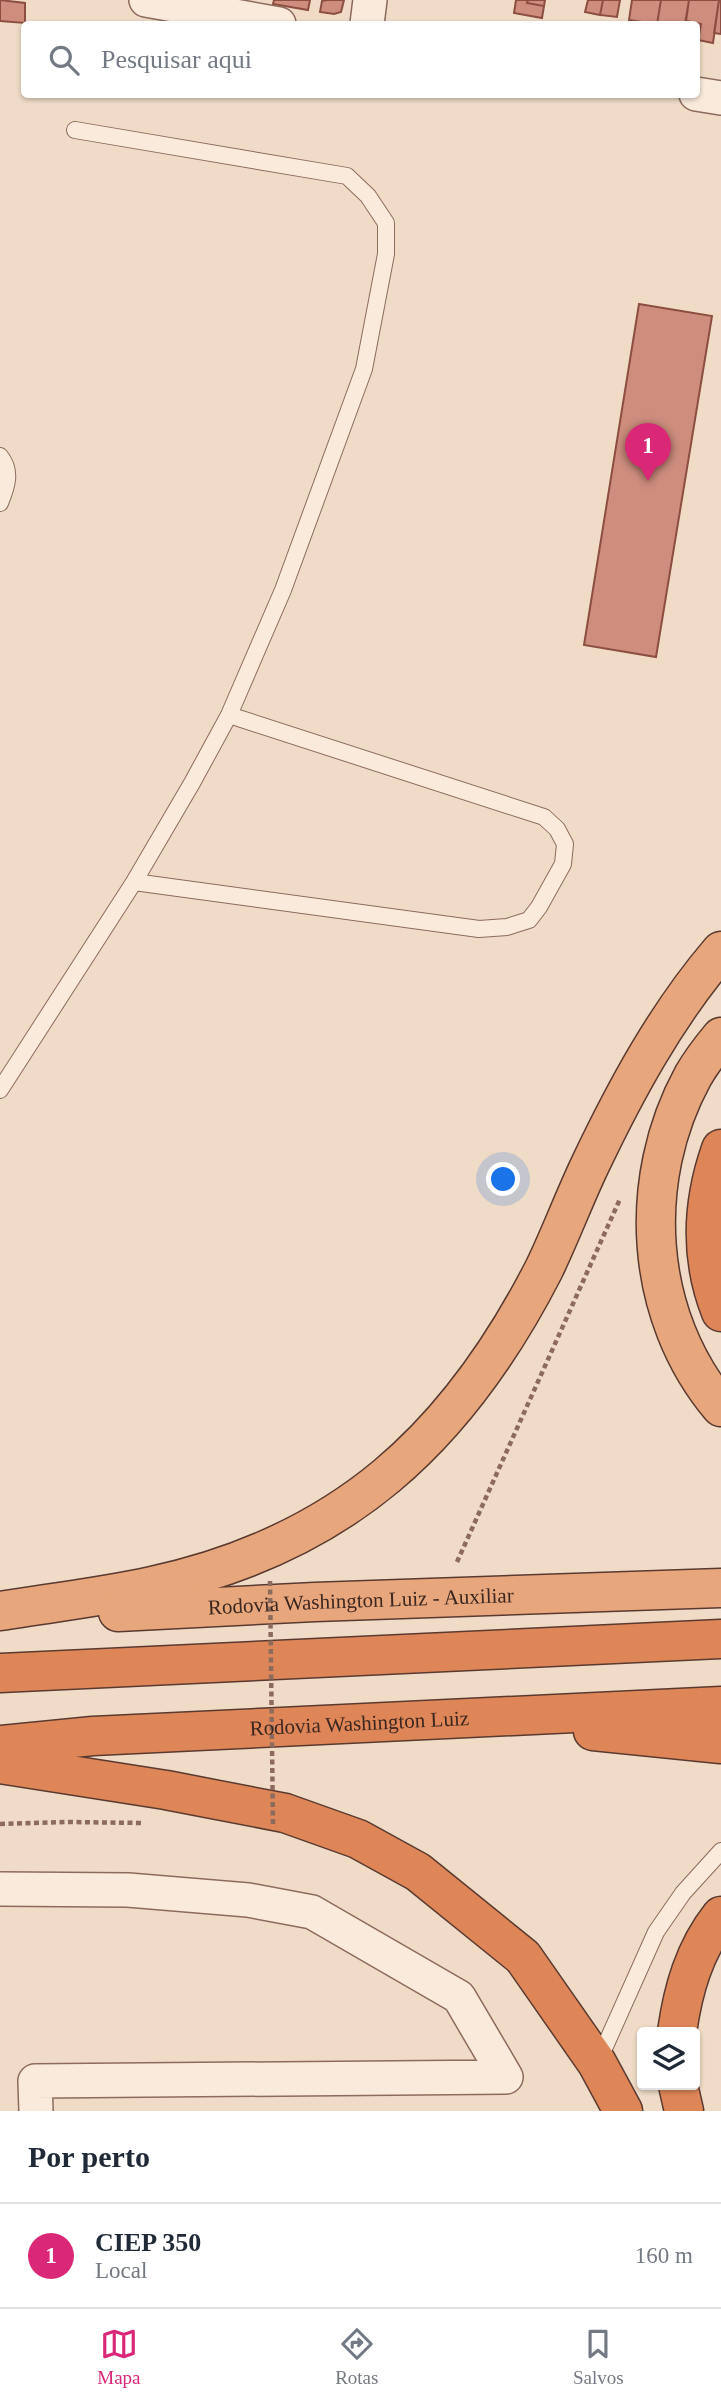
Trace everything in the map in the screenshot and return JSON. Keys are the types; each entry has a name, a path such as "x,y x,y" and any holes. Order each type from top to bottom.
{"highway":[{"path":"0,1611 152,1586 255,1554 345,1509 419,1448 454,1411 508,1334 544,1268 631,1082 674,1013 721,951"},
{"path":"721,1037 693,1075 669,1134 660,1171 655,1243 667,1308 679,1340 693,1369 721,1407"},
{"path":"721,1149 710,1193 704,1234 713,1291 721,1312"},
{"name":"Rodovia Washington Luiz - Auxiliar","path":"0,1617 716,1584"},
{"path":"0,1673 721,1639"},
{"name":"Rodovia Washington Luiz","path":"0,1745 93,1736 480,1720 721,1706"},
{"path":"480,1720 721,1744"},
{"path":"0,1764 166,1790 285,1813 358,1839 418,1872 523,1957 597,2063 623,2111"},
{"path":"678,2027 685,1989 696,1956 721,1916"},
{"path":"679,2090 684,2111"}],"street":[{"path":"146,0 262,21"},
{"path":"366,21 370,0"},
{"path":"700,95 721,98"},
{"path":"0,1889 128,1890 248,1900 312,1912 459,1997 506,2077 35,2081 36,2111"}],"lane":[{"path":"0,1090 134,883 229,715 284,590 364,369 386,254 386,223 368,196 347,176 75,130"},
{"path":"0,456 8,472 8,485 0,503"},
{"path":"134,883 479,929 529,920 563,864 565,844 557,830 544,817 229,715"},
{"path":"597,2063 656,1932 683,1893 721,1851"}],"path":[{"path":"457,1562 625,1189"},
{"path":"260,1826 273,1827 270,1581"},
{"path":"0,1824 150,1824"}],"building":[{"path":"0,0 25,3 25,21 0,21"},
{"path":"274,0 310,0 308,10 273,4"},
{"path":"344,0 341,12 320,12 322,1"},
{"path":"516,0 545,0 542,18 514,13"},
{"path":"516,0 528,0 527,3 544,6 542,18 514,13"},
{"path":"588,0 603,0 600,15 585,12"},
{"path":"603,0 620,0 617,17 600,15"},
{"path":"632,0 661,0 658,21 629,20"},
{"path":"661,0 689,0 686,21 658,21"},
{"path":"689,0 719,0 713,43 700,40 700,21 686,21"},
{"path":"719,0 721,1 721,34 714,33"},
{"path":"639,304 712,316 656,657 584,645"}],"place":[{"name":"CIEP 350","path":"648,481"}]}
